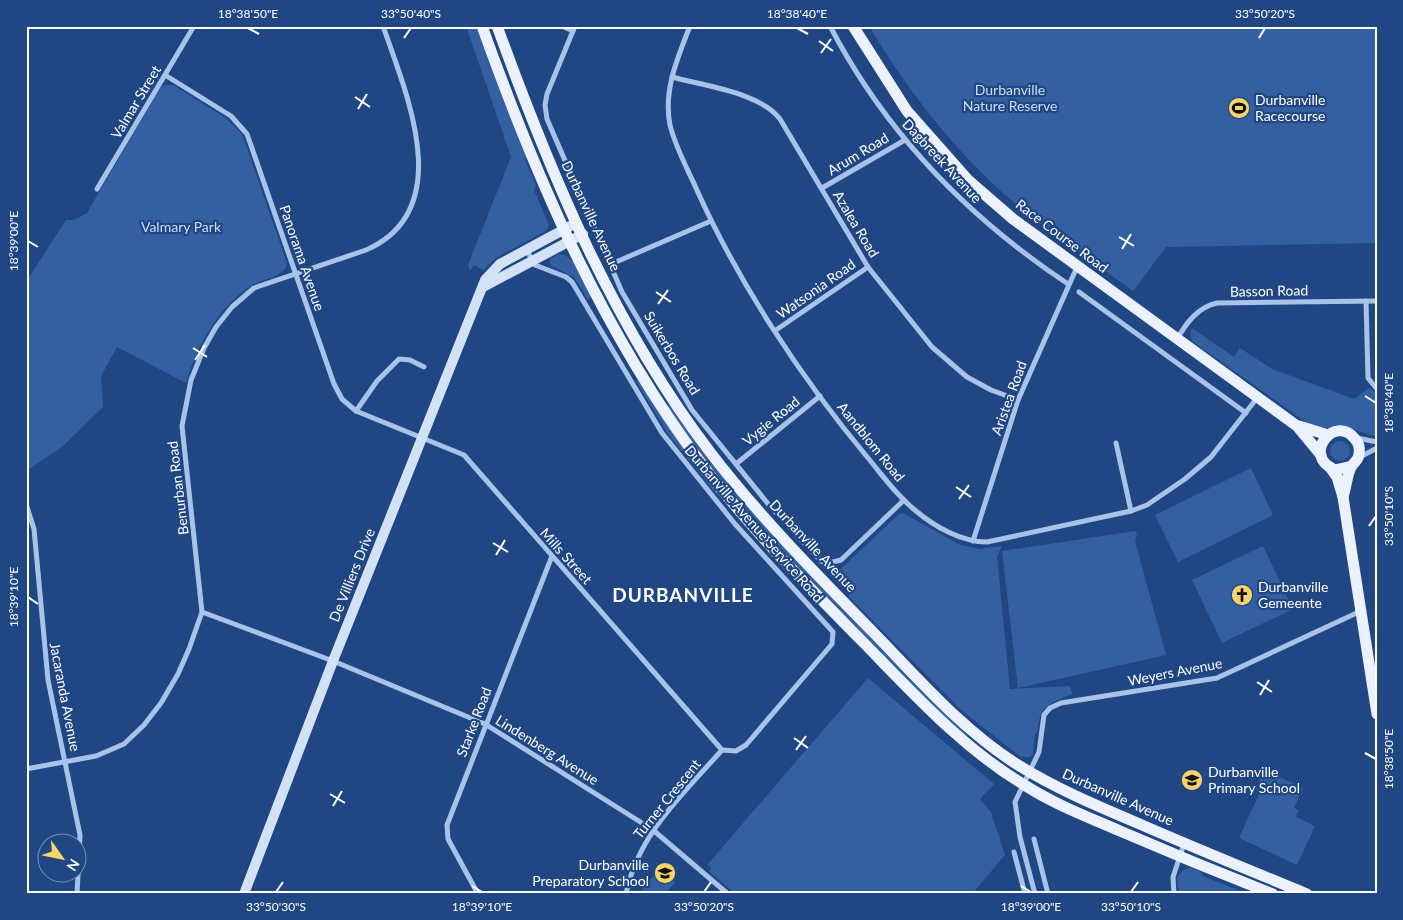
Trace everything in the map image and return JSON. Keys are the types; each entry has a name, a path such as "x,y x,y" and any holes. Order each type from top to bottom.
{"main road":[{"path":"482,26 512,111 568,241 643,379 688,444 743,515 799,576 942,722 1023,785 1062,806 1179,857 1273,894"},
{"name":"Durbanville Avenue","path":"497,26 537,135 576,223 625,321 685,417 727,472 782,538 939,699 975,733 1030,772 1078,797 1184,844 1307,894"},
{"name":"Race Course Road","path":"853,26 907,111 968,180 1007,214 1297,426 1337,477 1343,497"},
{"name":"Race Course Road","path":"1297,426 1328,435 1341,431 1354,437"},
{"path":"1321,455 1321,445 1328,435"},
{"path":"1354,437 1359,447 1343,497 1377,714"},
{"path":"1330,467 1341,470 1355,463"}],"street":[{"name":"Valmar Street","path":"97,188 194,26"},
{"name":"Benurban Road","path":"202,612 182,426 190,380 210,338 232,308 254,288 296,272 366,250 382,242 401,224 412,201 418,171 418,138 412,112 383,26"},
{"path":"562,26 574,28"},
{"name":"Aandblom Road","path":"690,26 672,77 669,98 670,126 711,221 728,255 820,396 904,500 933,522 958,536 972,541 988,542 1131,511 1147,505 1194,472 1220,447 1258,397"},
{"name":"Dagbreek Avenue","path":"830,26 868,90 905,140 965,203 1000,234 1068,284"},
{"name":"Suikerbos Road","path":"574,28 547,94 546,115 622,292 692,410 769,505 818,558 825,562 833,563 840,560 904,500"},
{"name":"Panorama Avenue","path":"166,74 231,116 247,134 336,390 346,404 356,411 422,438"},
{"name":"Azalea Road","path":"672,77 750,98 767,106 780,119 868,266 932,348 948,363 978,384 1018,400"},
{"name":"Arum Road","path":"822,188 905,140"},
{"path":"609,265 711,221"},
{"name":"De Villiers Drive","path":"244,894 250,874 333,662 482,287 495,268 526,249 576,223"},
{"path":"482,287 582,234"},
{"path":"526,249 532,260"},
{"name":"Durbanville Avenue Service Road","path":"532,260 535,265 566,277 572,282 674,449 741,531 833,632 832,644 746,745 736,751 722,750"},
{"name":"Watsonia Road","path":"776,330 868,266"},
{"name":"Aristea Road","path":"972,541 1018,400 1077,266"},
{"path":"1078,292 1246,413"},
{"name":"Basson Road","path":"1177,339 1195,314 1205,307 1217,303 1377,300"},
{"path":"1366,301 1368,378 1377,389"},
{"path":"356,411 377,381 399,359 410,360 424,367"},
{"name":"Vygie Road","path":"736,464 820,396"},
{"path":"1354,437 1377,442"},
{"name":"Mills Street","path":"422,438 464,455 722,750"},
{"path":"1116,443 1131,511"},
{"path":"1355,463 1366,452 1377,448"},
{"name":"Jacaranda Avenue","path":"26,504 34,529 48,680 66,763 80,842 77,894"},
{"name":"Starke Road","path":"478,894 449,843 448,821 552,556"},
{"name":"Weyers Avenue","path":"1035,894 1014,807 1016,797 1040,752 1044,715 1054,705 1217,678 1361,611"},
{"path":"26,769 66,763 114,750 130,740 161,703 178,674 202,612 333,662"},
{"name":"Lindenberg Avenue","path":"333,662 485,724 653,830 728,894"},
{"name":"Turner Crescent","path":"626,894 636,858 653,830 722,750"},
{"path":"1034,839 1048,894"},
{"path":"1174,894 1173,877 1184,844"},
{"path":"1014,852 1024,894"},
{"name":"De Villiers Drive","path":"240,894 250,874"}],"green space":[{"path":"466,26 476,26 536,185 534,190 549,225 546,231 496,258 483,270 474,265 470,271 468,265 511,157"},
{"name":"Durbanville Nature Reserve","path":"869,26 1377,26 1377,243 1166,247 1133,291 1060,239 1008,197 973,164 925,108"},
{"name":"Valmary Park","path":"164,85 173,85 227,119 242,134 287,263 282,272 249,287 227,306 202,342 186,383 117,347 101,376 103,407 62,447 26,471 26,282 66,220 74,220 87,213 159,90"},
{"path":"559,254 571,259 575,264 591,297 588,300 574,277 550,265 550,259"},
{"path":"1192,328 1234,357 1240,348 1272,369 1354,399 1369,388 1377,394 1377,437 1349,428 1320,428 1310,425 1192,341 1190,334"},
{"path":"638,380 670,428 718,493 717,495 668,434 636,381"},
{"path":"670,404 743,501 773,536 963,729 968,738 860,632 783,551 689,438 667,407"},
{"path":"1336,441 1344,441 1350,447 1350,455 1344,461 1336,461 1330,455 1330,447"},
{"path":"1251,468 1273,515 1178,562 1155,515"},
{"path":"903,513 960,545 980,549 1002,546 997,557 1010,689 1070,686 1072,694 1052,703 1043,711 1038,723 1037,733 1035,733 1033,754 1030,757 1021,757 960,709 849,597 849,592 833,576 898,515"},
{"path":"1135,531 1137,534 1135,541 1166,655 1018,688 1002,551"},
{"path":"1263,546 1293,609 1222,643 1192,580"},
{"path":"868,678 994,784 980,799 991,812 1005,855 972,894 735,894 709,871 711,868 707,865"},
{"path":"1264,770 1303,788 1294,808 1299,810 1296,817 1315,826 1297,865 1239,838 1260,792 1255,790"},
{"path":"1190,868 1201,872 1203,876 1248,894 1179,894 1177,878 1183,870"},
{"path":"659,869 675,882 665,894 639,894"}],"place":[{"name":"Durbanville Racecourse","path":"1239,108"},
{"name":"Durbanville Gemeente","path":"1242,595"},
{"name":"Durbanville Primary School","path":"1192,780"},
{"name":"Durbanville Preparatory School","path":"665,873"}],"district":[{"name":"DURBANVILLE","path":"683,595"}]}
